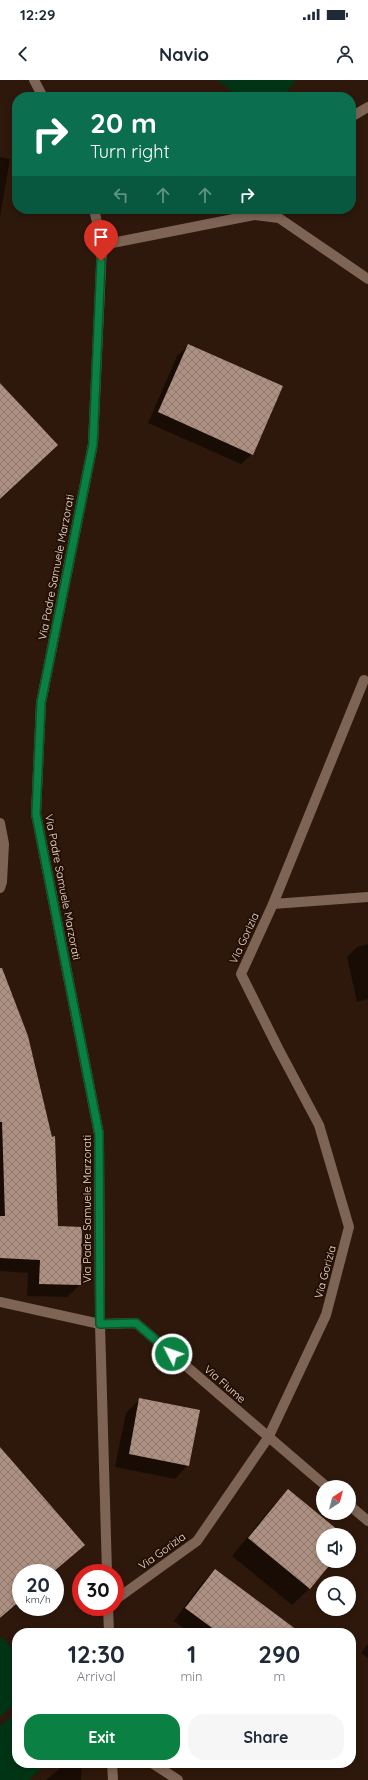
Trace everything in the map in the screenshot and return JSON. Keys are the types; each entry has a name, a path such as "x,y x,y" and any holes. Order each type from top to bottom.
{"street":[{"path":"34,80 40,92"},
{"path":"356,114 368,107"},
{"name":"Via Padre Samuele Marzorati","path":"95,214 102,245 93,444 41,703 36,814 99,1134 100,1324 107,1564"},
{"path":"102,245 254,215 280,214 368,279"},
{"name":"Via Gorizia","path":"124,1593 196,1541 268,1438 326,1315 349,1227 319,1126 241,974 273,904 364,680"},
{"path":"0,823 4,844 2,882 0,888"},
{"name":"Via Gorizia","path":"273,904 368,897"},
{"name":"Via Fiume","path":"0,1302 100,1324 136,1323 319,1480"},
{"path":"356,1511 368,1521"},
{"path":"108,1616 109,1628"},
{"path":"112,1768 113,1780"},
{"path":"160,1768 178,1780"}],"green space":[{"path":"217,80 296,80 287,92 233,92"},
{"path":"2,1637 12,1648 12,1706 0,1717 0,1638"},
{"path":"12,1716 12,1768 42,1768 28,1780 0,1780 0,1726"}],"building":[{"path":"188,344 283,386 253,455 158,412"},
{"path":"0,383 58,445 0,499"},
{"path":"0,968 2,968 28,1036 52,1137 55,1136 58,1226 82,1227 81,1285 39,1284 40,1260 0,1258 0,1216 5,1216 2,1122 0,1122"},
{"path":"139,1398 200,1410 189,1466 129,1454"},
{"path":"0,1447 85,1545 63,1564 12,1564 12,1608 0,1618"},
{"path":"288,1489 316,1512 316,1520 326,1520 335,1528 316,1528 316,1568 327,1568 321,1576 316,1576 316,1582 310,1589 248,1538"},
{"path":"215,1569 294,1628 212,1628 185,1608"}],"route":[{"path":"101,261 93,444 41,703 36,814 99,1134 100,1324 136,1323 172,1354"}]}
